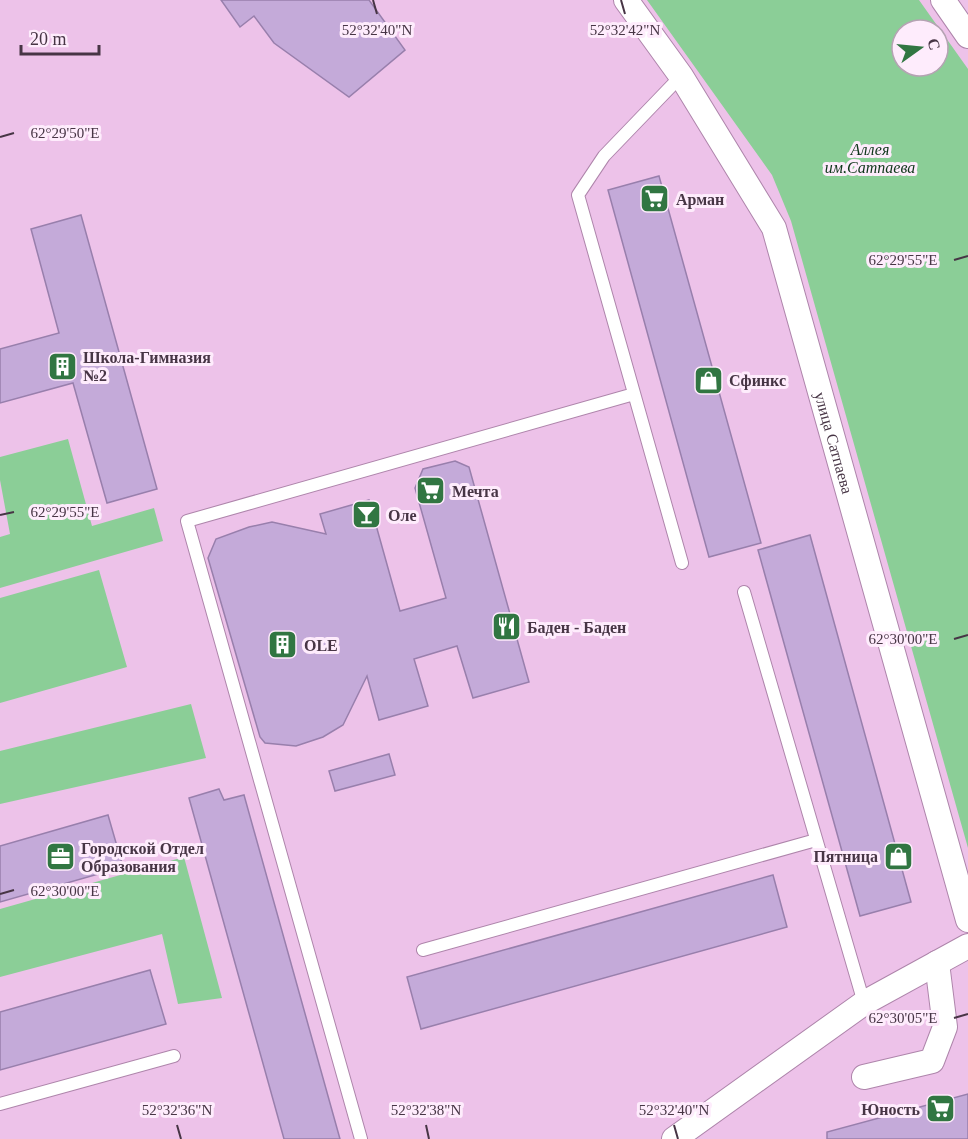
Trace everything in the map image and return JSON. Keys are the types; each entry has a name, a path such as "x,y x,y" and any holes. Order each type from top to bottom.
{"street":[{"name":"улица Сатпаева","path":"626,0 681,76 774,228 968,920"},
{"path":"943,0 968,36"},
{"path":"674,1139 864,1003 968,946"},
{"path":"864,1077 932,1061 945,1027 937,963"}],"lane":[{"path":"681,76 604,156 578,195 682,563"},
{"path":"361,1139 187,521 634,394"},
{"path":"744,592 864,1003"},
{"path":"423,950 816,840"},
{"path":"0,1104 174,1056"}],"green space":[{"name":"Аллея им.Сатпаева","path":"647,0 919,0 932,18 890,18 890,78 950,78 950,44 968,69 968,848 791,221 772,175"},
{"path":"68,439 92,526 154,508 163,541 0,588 0,537 10,534 0,480 0,457"},
{"path":"99,570 127,667 0,703 0,598"},
{"path":"191,704 206,758 0,804 0,751"},
{"path":"184,857 222,998 178,1004 162,934 0,977 0,909"}],"building":[{"path":"221,0 369,0 405,50 349,97 274,43 254,16 240,27"},
{"path":"659,176 761,543 709,557 608,190"},
{"name":"Школа-Гимназия №2","path":"81,215 157,489 107,503 73,383 0,403 0,349 59,333 31,229"},
{"path":"455,461 469,467 529,682 473,698 457,646 414,659 428,706 379,720 367,676 343,725 323,737 296,746 265,743 260,737 208,558 216,539 249,527 272,522 326,534 320,514 369,500 400,611 446,598 415,488 423,469"},
{"path":"810,535 911,902 860,916 758,550"},
{"path":"389,754 395,775 335,791 329,771"},
{"path":"219,789 224,800 244,795 340,1139 284,1139 189,798"},
{"name":"Городской Отдел Образования","path":"108,815 123,867 0,902 0,846"},
{"path":"773,875 787,927 421,1029 407,977"},
{"path":"150,970 166,1024 0,1070 0,1012"},
{"name":"Юность","path":"968,1094 968,1139 827,1139 827,1132"}],"place":[{"name":"Арман","path":"655,199"},
{"name":"Школа-Гимназия №2","path":"62,366"},
{"name":"Сфинкс","path":"708,380"},
{"name":"Мечта","path":"431,491"},
{"name":"Оле","path":"367,515"},
{"name":"Баден - Баден","path":"506,627"},
{"name":"OLE","path":"283,645"},
{"name":"Пятница","path":"899,856"},
{"name":"Городской Отдел Образования","path":"60,857"},
{"name":"Юность","path":"941,1109"}]}
